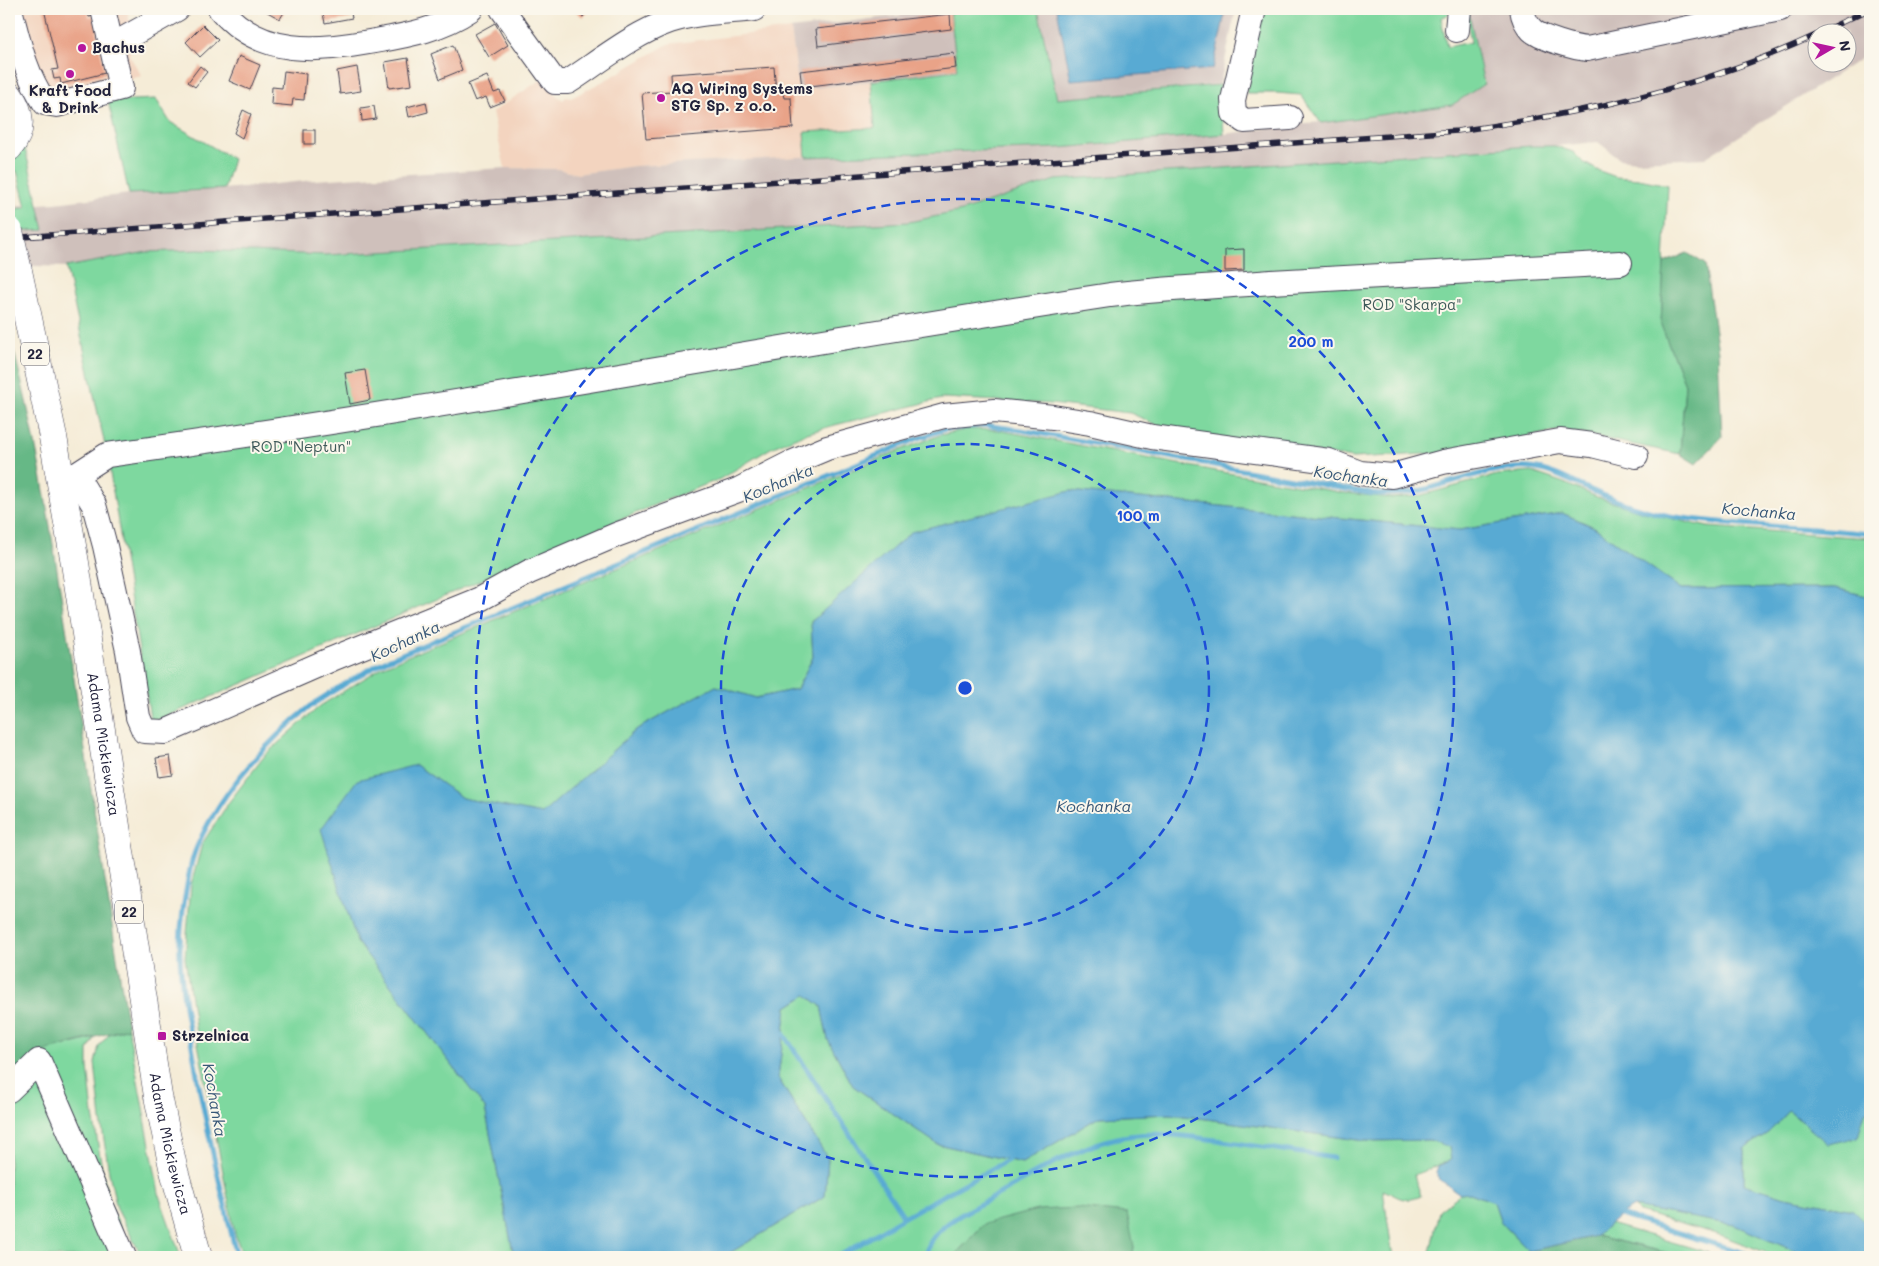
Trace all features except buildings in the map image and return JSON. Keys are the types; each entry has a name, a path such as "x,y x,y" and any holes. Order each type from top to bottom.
{"main road":[{"path":"9,96 19,114 19,125 16,136 9,147"},
{"name":"Adama Mickiewicza","path":"9,231 68,475 75,564 158,1096 173,1167 198,1257"}],"street":[{"path":"10,9 26,67 33,86 45,104 57,104 121,88 103,9"},
{"path":"111,46 177,9"},
{"path":"220,9 240,28 253,35 278,45 305,49 338,48 411,35 439,26 472,9"},
{"path":"502,9 555,82 568,82 637,37 670,21 704,12 754,9"},
{"path":"1254,9 1233,100 1234,113 1244,121 1290,118"},
{"path":"1522,9 1524,17 1533,31 1574,48 1587,49 1780,9"},
{"path":"1620,263 1154,289 1110,295 692,361 366,417 107,455 68,475 94,505 128,651 138,717 144,731 165,732 332,659 480,599 529,572 616,535 738,490 791,463 827,448 944,416 994,411 1053,417 1090,423 1152,438 1329,461 1360,473 1392,476 1443,462 1560,441 1592,445 1636,456"},
{"path":"9,1090 39,1061 124,1257"}],"shaded area":[{"name":"Bachus","path":"23,9 127,9 134,41 129,55 142,76 45,99"},
{"path":"950,9 958,70 799,90 791,29"},
{"path":"1038,9 1236,9 1220,84 1057,99"},
{"path":"1468,9 1870,9 1870,53 1856,62 1856,22 1806,22 1806,72 1840,72 1705,158 1637,161 1620,159 1598,142 1532,146 1055,180 962,211 909,222 326,255 198,250 147,252 66,267 9,265 9,206 55,203 129,194 224,189 315,180 505,168 558,169 577,174 635,166 1224,134 1452,105 1484,84"},
{"path":"791,29 799,90 871,81 876,128 804,132 806,157 635,166 577,174 558,169 505,168 492,112 545,77 556,95 563,100 566,97 571,98 613,76 668,44"}],"green space":[{"path":"950,9 1038,9 1057,99 1220,85 1224,134 1059,148 806,157 804,132 875,128 871,81 957,70"},
{"path":"1262,9 1451,9 1451,13 1441,18 1447,47 1471,42 1465,9 1468,9 1484,84 1452,105 1321,123 1301,95 1246,93"},
{"path":"156,99 170,122 233,159 224,189 129,194 108,101"},
{"path":"24,144 44,230 9,232 9,211 26,207 17,171 10,172 13,158"},
{"path":"1532,146 1555,146 1573,152 1583,162 1616,177 1639,179 1668,185 1661,325 1685,384 1680,454 1562,430 1443,453 1353,458 1171,431 1130,413 1051,404 945,398 804,434 771,448 720,479 659,503 151,723 107,455 66,267 147,252 198,250 326,255 909,222 962,211 1055,180"},
{"path":"1687,253 1705,264 1718,352 1722,437 1696,464 1680,454 1685,384 1661,325 1664,263"},
{"path":"9,333 28,409 50,524 128,1028 41,1052 9,1084 9,837 13,806 9,773"},
{"path":"969,429 998,430 1205,469 1345,493 1391,498 1418,496 1497,475 1532,472 1643,512 1708,527 1870,538 1870,597 1835,588 1681,589 1594,527 1562,513 1460,530 1070,491 811,621 813,657 797,689 756,698 716,686 637,729 542,815 462,798 416,765 357,942 485,1108 514,1257 243,1257 235,1234 197,1039 185,958 191,885 202,844 229,802 266,754 320,706 384,666 895,452 940,435"},
{"path":"806,995 821,1006 828,1040 853,1086 937,1144 1022,1163 1099,1117 1170,1114 1366,1141 1430,1140 1449,1147 1451,1160 1414,1175 1421,1196 1405,1199 1383,1190 1393,1257 1132,1257 1134,1247 984,1224 953,1257 723,1257 825,1196 828,1159 778,1078 787,1007"},
{"path":"128,1028 160,1198 181,1257 142,1257 117,1209 109,1173 101,1120 95,1063 99,1046 109,1034"},
{"path":"95,1038 88,1050 88,1067 93,1115 102,1168 109,1202 134,1257 9,1257 9,1084 40,1052"},
{"path":"1870,1109 1870,1227 1853,1210 1785,1197 1744,1184 1744,1149 1769,1132 1789,1111 1805,1124 1865,1112"},
{"path":"1470,1193 1494,1202 1501,1222 1529,1251 1517,1257 1429,1257 1439,1211 1460,1194"},
{"path":"1634,1207 1734,1225 1809,1257 1778,1257 1717,1234 1639,1212"},
{"path":"1077,1208 1127,1213 1134,1247 1132,1257 953,1257 984,1224 1037,1210"},
{"path":"1610,1224 1710,1253 1684,1257 1596,1236"},
{"path":"1596,1236 1684,1257 1517,1257 1529,1251"}],"water":[{"path":"1057,9 1226,9 1213,69 1071,80"},
{"name":"Kochanka","path":"1070,491 1460,530 1562,513 1594,527 1681,589 1835,588 1870,597 1870,1109 1865,1112 1858,1137 1828,1144 1789,1111 1769,1132 1744,1149 1744,1184 1785,1197 1853,1210 1870,1227 1870,1257 1809,1257 1734,1225 1634,1207 1620,1215 1596,1236 1529,1251 1501,1222 1494,1202 1470,1193 1460,1194 1439,1179 1436,1172 1438,1166 1451,1160 1449,1147 1430,1140 1366,1141 1170,1114 1099,1117 1022,1163 937,1144 853,1086 828,1040 821,1006 806,995 787,1007 778,1078 828,1159 825,1196 723,1257 514,1257 485,1108 357,942 321,829 357,780 416,765 462,798 542,814 637,729 716,686 756,698 797,689 813,657 811,622 911,532"}],"waterway":[{"name":"Kochanka","path":"237,1257 205,1116 182,985 180,934 192,862 196,848 220,804 248,768 279,734 311,706 385,661 916,439 946,429 984,425 1021,430 1374,494 1414,492 1492,471 1530,468 1554,474 1630,505 1670,516 1695,520 1870,534"},
{"path":"783,1033 904,1217"},
{"path":"925,1257 928,1246 934,1237 941,1229 960,1215 1063,1158 1109,1140 1154,1134 1184,1136 1333,1158"},
{"path":"838,1257 904,1217 1008,1160"},
{"path":"1620,1215 1757,1257"}],"railway":[{"path":"1842,22 1870,9"},
{"path":"9,238 1457,131 1549,116 1640,96 1730,70 1806,39"}],"place":[{"name":"Bachus","path":"82,48"},
{"name":"Kraft Food & Drink","path":"70,74"},
{"name":"AQ Wiring Systems STG Sp. z o.o.","path":"661,98"},
{"name":"Strzelnica","path":"162,1036"}],"park label":[{"name":"ROD \"Skarpa\"","path":"1412,305"},
{"name":"ROD \"Neptun\"","path":"301,447"}]}
